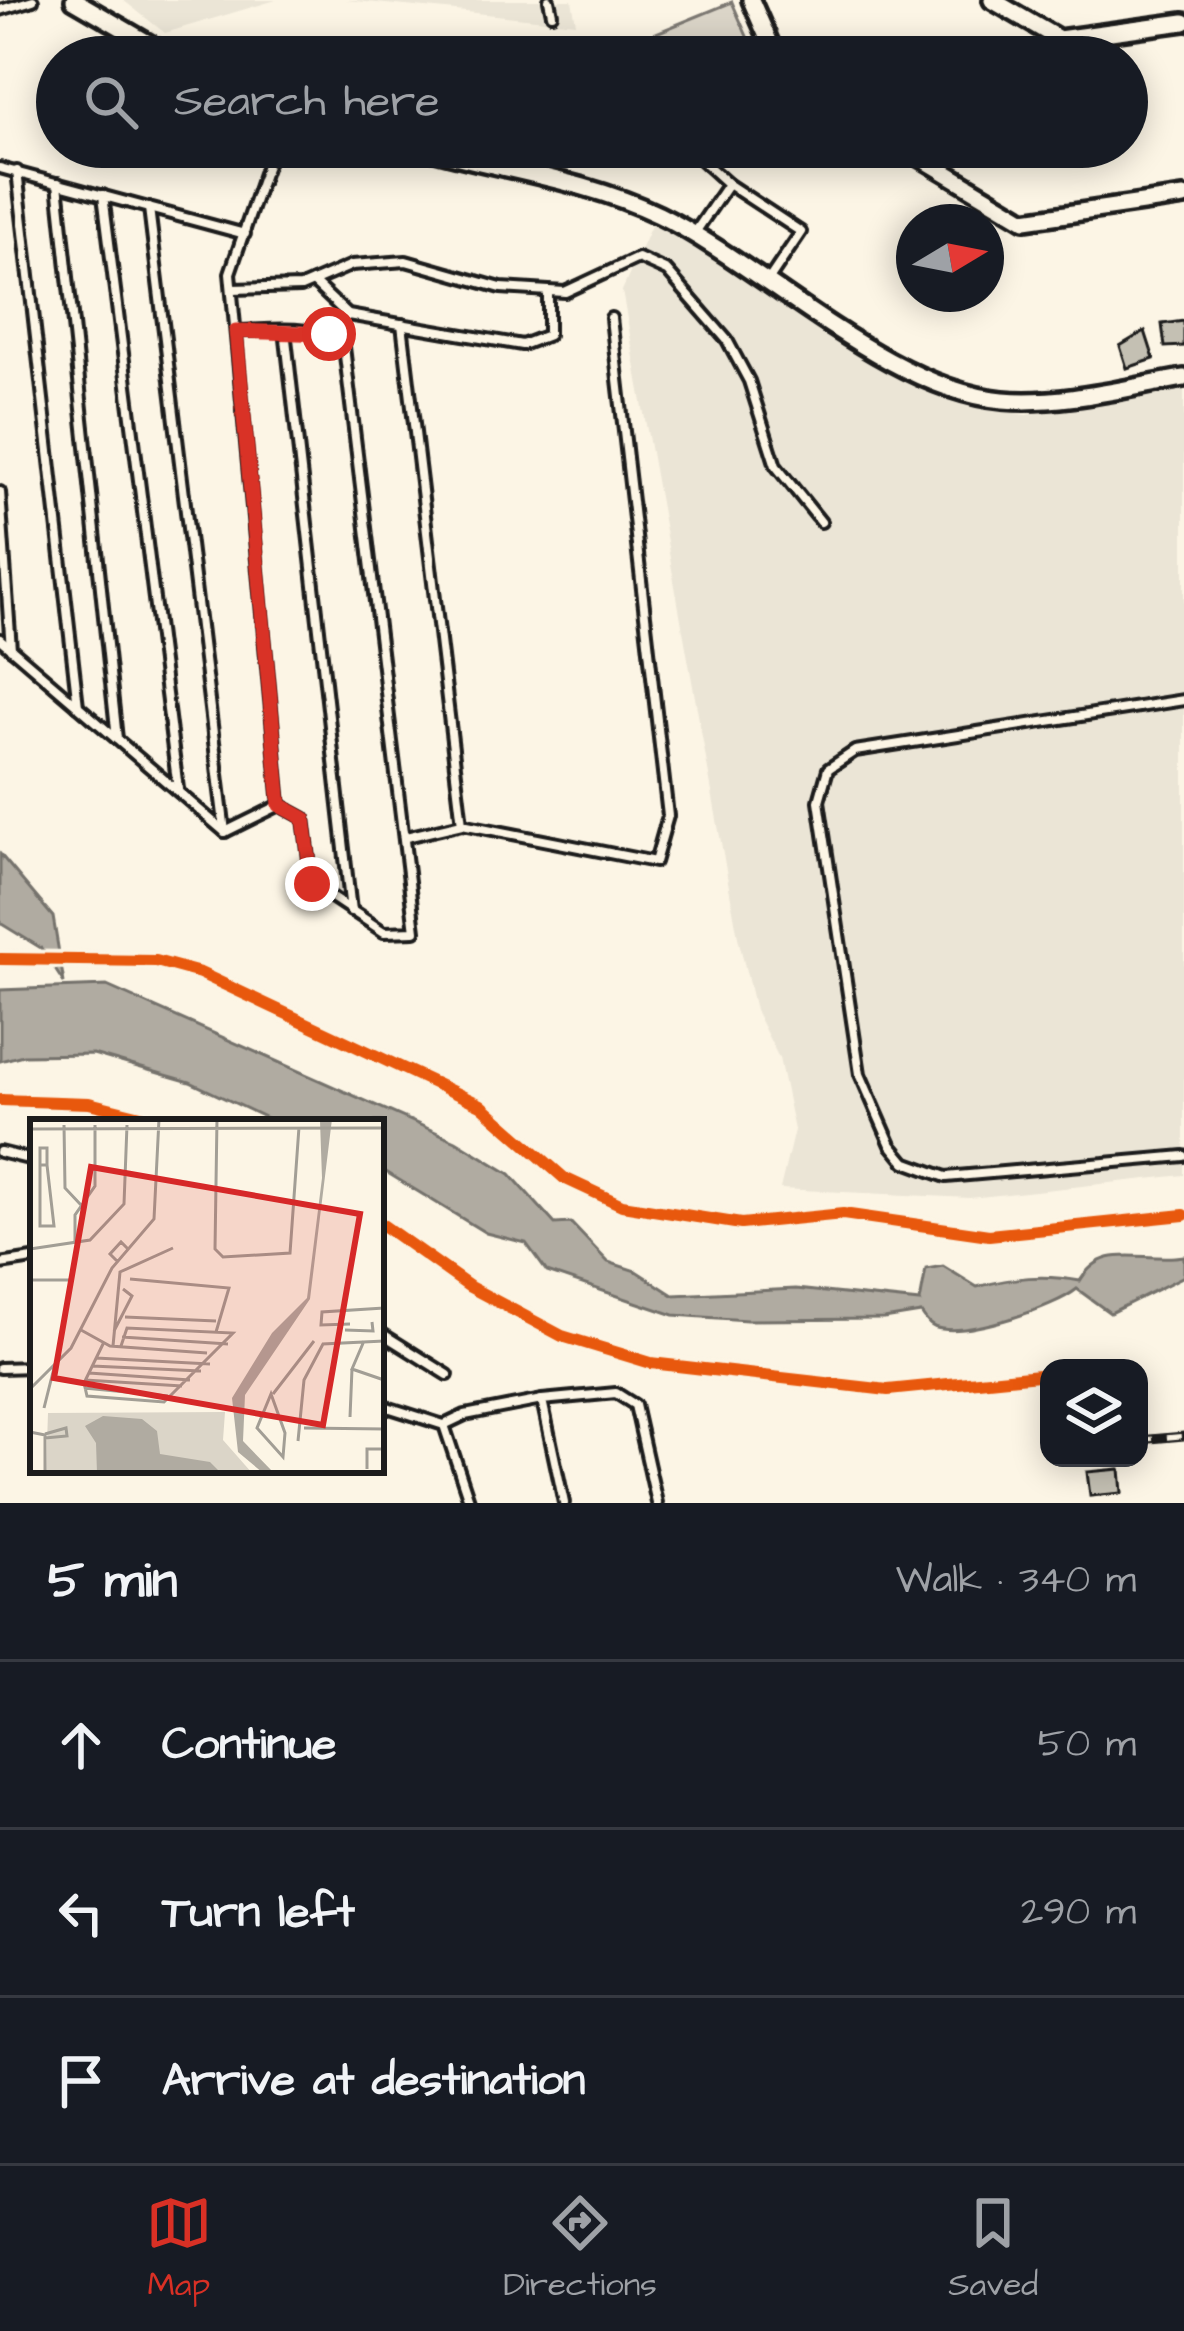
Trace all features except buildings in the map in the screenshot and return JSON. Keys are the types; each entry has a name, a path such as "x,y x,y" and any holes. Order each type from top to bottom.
{"street":[{"path":"74,0 136,36"},
{"path":"751,0 767,36"},
{"path":"992,0 1054,36"},
{"path":"1081,36 1184,22"},
{"path":"502,168 614,197 693,235 893,361 977,397 1039,401 1184,378"},
{"path":"938,168 1021,218 1038,221 1184,197"}],"lane":[{"path":"0,10 33,0"},
{"path":"550,0 552,14"},
{"path":"0,168 245,234"},
{"path":"266,168 230,273 280,805"},
{"path":"710,168 801,232 768,281"},
{"path":"17,171 78,706"},
{"path":"58,183 117,740"},
{"path":"693,235 728,184"},
{"path":"103,195 178,792"},
{"path":"149,208 225,832"},
{"path":"232,290 301,287 352,265 406,262 501,288 566,292 638,258 667,271 727,340 749,381 776,466 821,521"},
{"path":"313,282 348,315 522,345 548,335 548,291"},
{"path":"329,334 348,315"},
{"path":"406,837 462,824 655,862 668,816 611,318"},
{"path":"402,324 462,824"},
{"path":"236,331 329,334 344,347 415,931 384,932 312,884 304,818 280,805"},
{"path":"285,331 351,911"},
{"path":"0,492 11,649"},
{"path":"0,640 225,832"},
{"path":"1184,700 855,752 828,769 819,801 860,1074 891,1145 905,1162 946,1177 1184,1156"},
{"path":"225,832 280,805"},
{"path":"0,1152 30,1159"},
{"path":"0,1264 30,1259"},
{"path":"384,1335 448,1375"},
{"path":"0,1368 30,1367"},
{"path":"384,1406 444,1425 465,1415 542,1400 616,1393 635,1405 657,1503"},
{"path":"542,1400 564,1503"},
{"path":"444,1425 470,1503"}],"shaded area":[{"path":"123,0 276,0 165,33"},
{"path":"346,0 572,0 576,23"},
{"path":"732,2 747,36 649,36"},
{"path":"653,221 898,377 965,405 1026,415 1184,388 1184,1175 970,1198 780,1189 794,1130 779,1058 755,1010 738,937 622,291"},
{"path":"0,854 53,917 64,983 41,948 0,923"},
{"path":"107,986 456,1141 510,1174 555,1224 571,1223 608,1262 636,1271 673,1295 796,1289 920,1302 926,1269 943,1266 977,1287 1029,1278 1080,1281 1101,1261 1126,1256 1184,1256 1184,1276 1110,1313 1077,1289 1050,1304 973,1328 935,1327 921,1313 884,1319 747,1320 674,1315 547,1272 526,1243 486,1233 384,1171 384,1119 269,1119 190,1082 93,1054 23,1055 0,1061 0,990"}],"railway":[{"path":"1148,1439 1184,1436"}],"cycle path":[{"path":"0,959 156,961 200,973 481,1105 564,1178 622,1205 741,1224 843,1214 989,1235 1184,1215"},
{"path":"0,1100 89,1103 153,1119"},
{"path":"384,1226 470,1287 562,1336 651,1363 888,1390 1040,1375"}],"route":[{"path":"312,884 304,818 280,805 236,331 329,334"}]}
